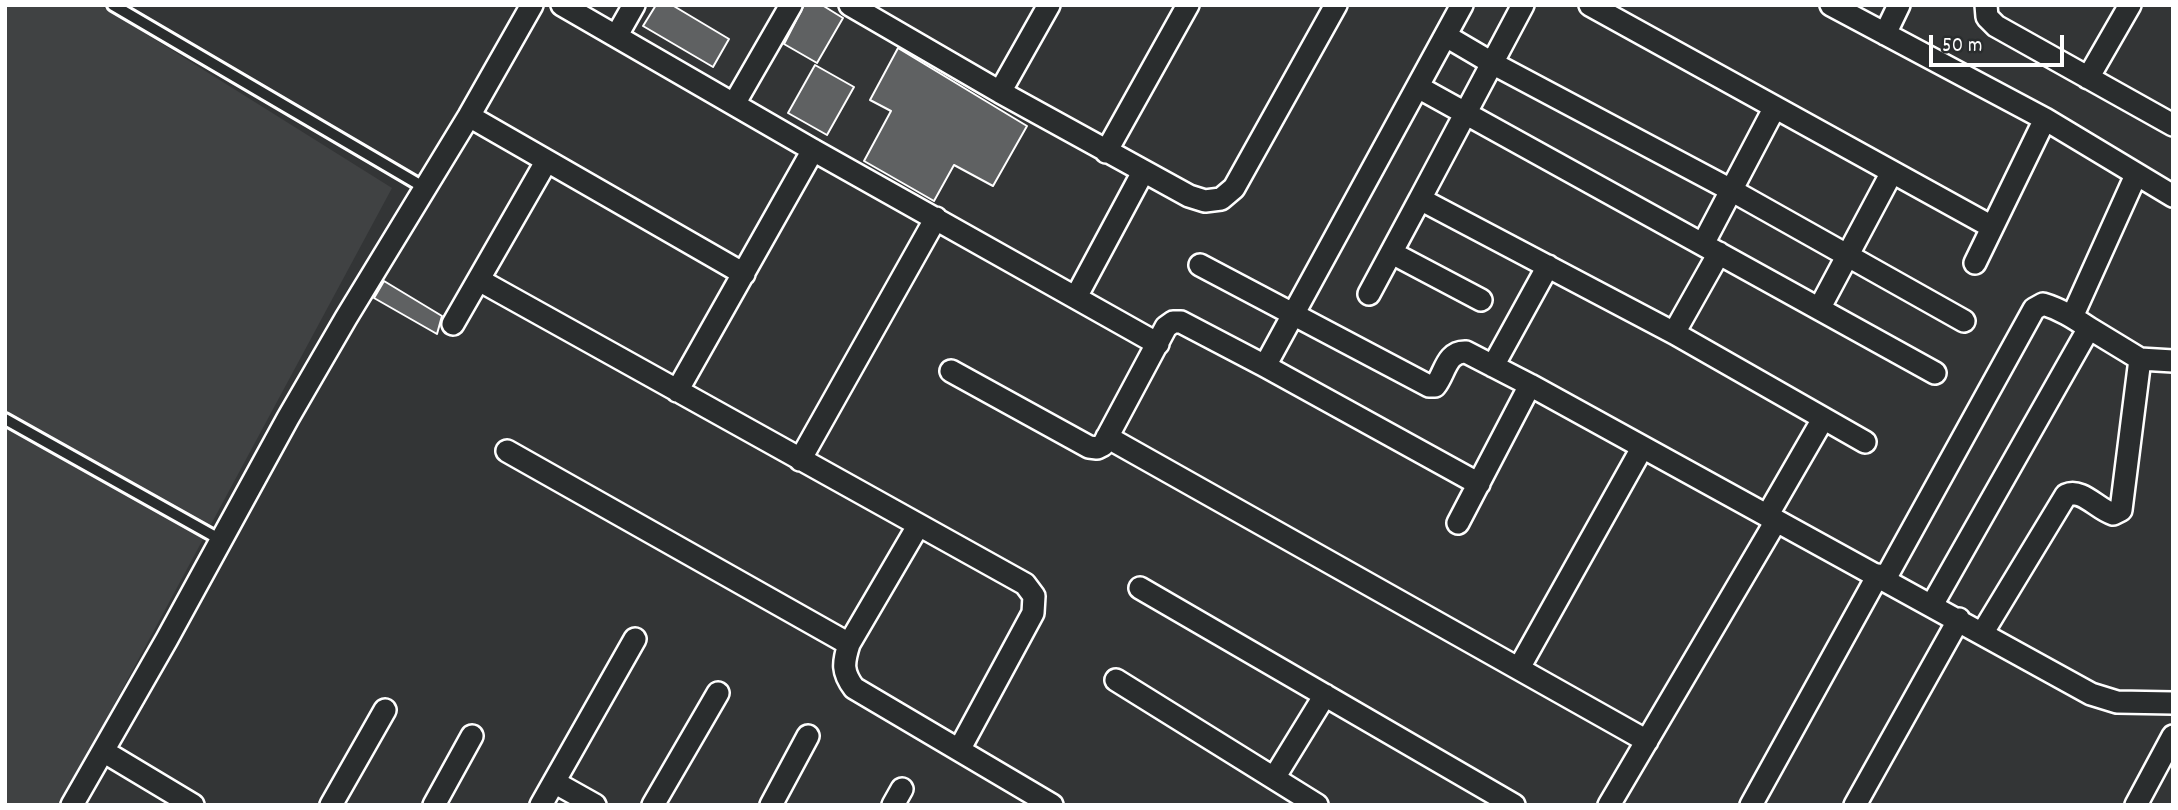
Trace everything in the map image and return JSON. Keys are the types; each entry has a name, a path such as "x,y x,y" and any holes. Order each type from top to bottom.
{"street":[{"path":"72,805 339,329 469,116 532,5"},
{"path":"562,5 1158,344"},
{"path":"617,35 634,5"},
{"path":"734,104 791,5"},
{"path":"850,5 1106,152 1189,196 1205,201 1221,199 1234,188 1336,5"},
{"path":"1000,92 1049,5"},
{"path":"1106,152 1188,5"},
{"path":"1265,366 1462,5"},
{"path":"1369,294 1523,5"},
{"path":"1590,5 1992,227"},
{"path":"1830,5 2045,119 2173,196"},
{"path":"1885,34 1899,5"},
{"path":"1986,5 1987,17 1996,26 2173,125"},
{"path":"2088,78 2130,5"},
{"path":"1446,36 1731,190 1964,321"},
{"path":"1418,87 1936,373"},
{"path":"1674,333 1711,249 1731,190 1775,107"},
{"path":"469,116 744,274"},
{"path":"1975,263 2045,119"},
{"path":"677,391 813,150"},
{"path":"453,324 545,162"},
{"path":"1076,297 1143,172"},
{"path":"1819,309 1892,172"},
{"path":"1932,605 2080,322 2136,176"},
{"path":"1420,199 1674,333 1865,442"},
{"path":"800,460 936,218"},
{"path":"1392,253 1481,300"},
{"path":"1200,265 1429,386 1435,386 1438,382 1451,356 1466,352 1983,632 2091,694 2117,702 2173,703"},
{"path":"1493,366 1548,266"},
{"path":"479,280 1025,584 1034,596 1033,613 959,750"},
{"path":"1751,805 2034,309 2043,304 2080,322 2140,359 2173,361"},
{"path":"951,371 1089,447 1097,448 1103,445 1166,327 1173,322 1181,322 1479,484"},
{"path":"1983,632 2066,495 2079,494 2113,514 2121,510 2140,359"},
{"path":"1458,523 1530,385"},
{"path":"1608,805 1647,741 1772,518 1823,419"},
{"path":"1107,437 1647,741"},
{"path":"1519,668 1642,448"},
{"path":"507,451 849,644"},
{"path":"918,526 849,644 843,662 845,676 854,688 1052,805"},
{"path":"1140,588 1514,805"},
{"path":"1855,805 1959,620"},
{"path":"541,805 635,639"},
{"path":"1116,680 1317,805"},
{"path":"653,805 718,693"},
{"path":"1274,778 1325,695"},
{"path":"331,805 385,710"},
{"path":"434,805 472,736"},
{"path":"771,805 808,736"},
{"path":"2136,805 2173,736"},
{"path":"103,751 193,805"},
{"path":"554,782 595,805"}],"lane":[{"path":"113,5 425,188"},
{"path":"5,419 221,540"}],"shaded area":[{"path":"5,5 100,5 392,188 60,805 5,805"}],"building":[{"path":"656,5 672,5 729,39 713,67 643,26"},
{"path":"804,5 822,5 843,18 817,63 784,44"},
{"path":"898,48 1027,126 993,186 954,165 934,201 864,161 891,111 870,100"},
{"path":"815,65 854,87 827,135 788,113"},
{"path":"384,281 442,316 437,334 374,298"}]}
